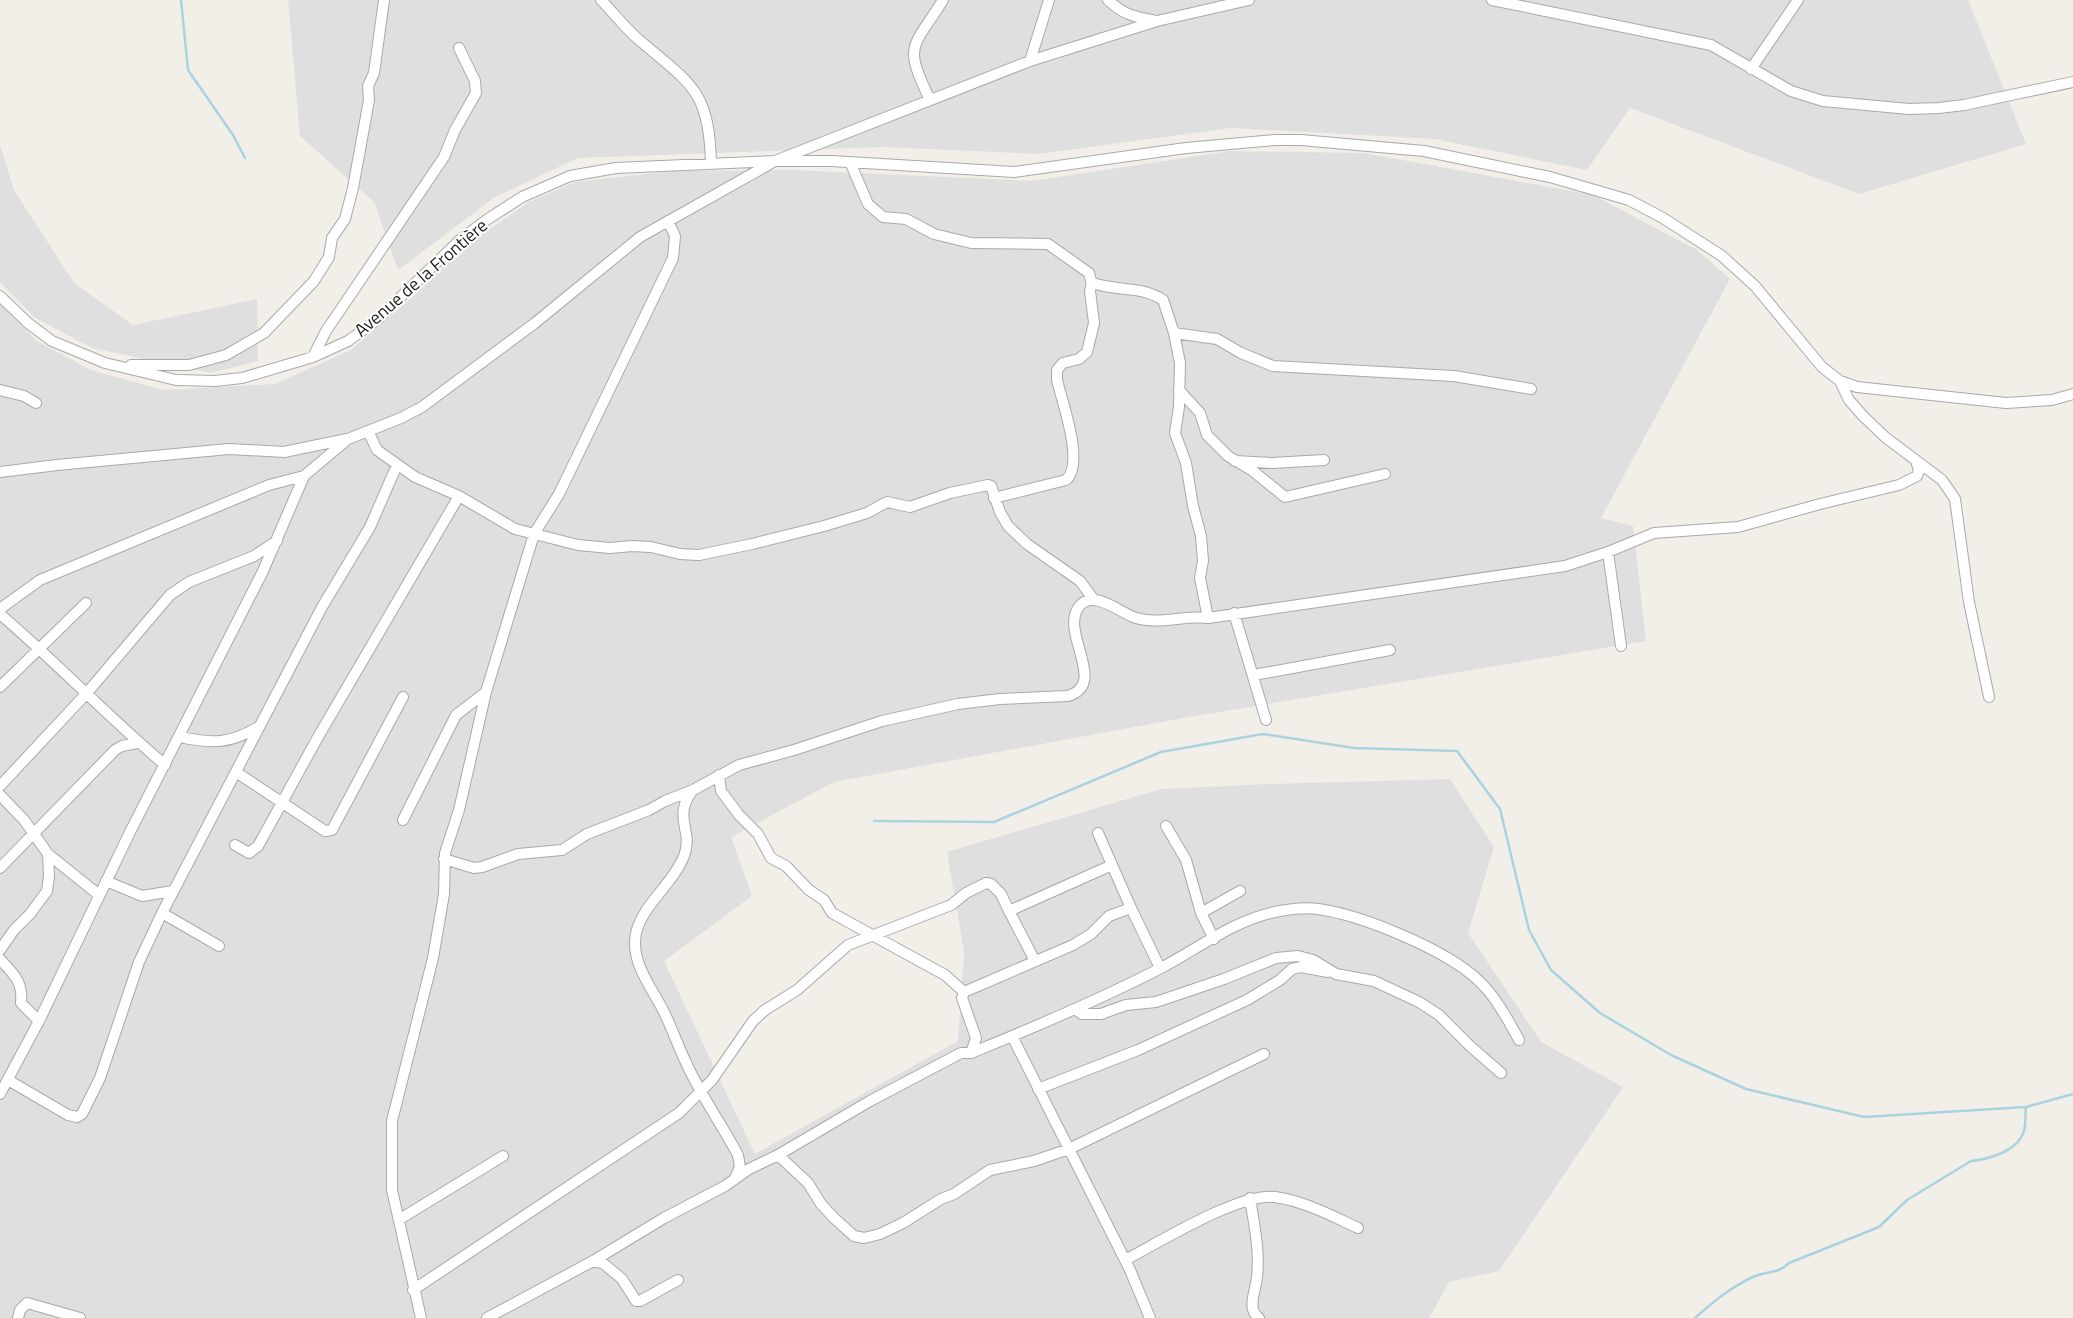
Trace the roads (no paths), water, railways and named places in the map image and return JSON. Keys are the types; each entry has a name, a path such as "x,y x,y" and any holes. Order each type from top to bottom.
{"street":[{"path":"105,363 189,365 226,355 264,333 310,285 329,257 332,238 345,219 353,188 369,100 368,86 374,73 384,0"},
{"path":"600,0 634,36 672,66 700,98 710,131 711,163"},
{"path":"930,100 914,64 913,50 915,41 943,0"},
{"path":"1030,61 1050,0"},
{"path":"1108,0 1118,9 1133,17 1158,21"},
{"path":"0,472 229,449 284,452 348,439 401,418 437,396 535,323 618,252 640,237 775,161 1030,61 1158,21 1249,0"},
{"path":"1492,0 1689,39 1727,53 1791,91 1823,101 1909,110 1964,105 2073,82"},
{"path":"1751,68 1798,0"},
{"path":"313,358 326,331 444,157 455,130 476,93 475,81 460,48"},
{"name":"Avenue de la Frontière","path":"0,296 28,323 52,340 105,363 176,380 215,381 271,371 313,358 348,341 378,319 461,239 522,197 570,176 616,168 775,161 832,161 1014,172 1186,148 1276,140 1301,140 1424,151 1550,176 1629,200 1663,218 1722,256 1755,286 1811,356 1840,381"},
{"path":"850,162 870,207 883,216 906,219 934,234 971,243 985,245 1048,244 1089,272 1092,282 1090,291 1094,323 1087,352 1079,359 1063,363 1057,370 1057,380 1075,456 1069,477 1066,480 994,498"},
{"path":"421,1318 413,1290 400,1219 392,1190 392,1121 433,958 444,894 446,873 444,859 459,810 486,692 534,534 559,494 673,258 675,236 668,221"},
{"path":"1092,282 1115,290 1134,288 1154,294 1163,300 1174,332 1180,363 1175,433 1186,462 1193,506 1201,536 1203,560 1200,578 1208,618"},
{"path":"1174,332 1217,339 1241,353 1273,366 1444,375 1531,389"},
{"path":"1840,381 1857,388 2006,403 2052,400 2073,394"},
{"path":"1840,381 1843,392 1856,409 1916,461 1942,480 1955,499 1969,602 1989,696"},
{"path":"0,390 24,396 36,403"},
{"path":"1179,390 1200,413 1207,435 1234,461 1253,471 1285,497 1385,474"},
{"path":"368,431 377,450 397,465 415,477 459,496 515,529 578,545 610,548 642,546 680,554 699,554 752,544 824,526 867,513 887,502 910,507 950,493 988,485 1008,526 1022,540 1080,581 1094,600 1143,619 1160,621 1190,616 1208,618 1565,566 1608,552 1654,533 1738,527 1865,492 1899,486 1917,476 1919,470 1916,461"},
{"path":"0,609 40,580 177,525 269,485 304,476 348,439"},
{"path":"1234,461 1272,463 1324,460"},
{"path":"8,1080 68,1116 77,1117 82,1114 100,1078 139,962 173,890 322,607 370,527 397,465"},
{"path":"0,1094 39,1021 106,880 180,738 199,695 277,540 304,476"},
{"path":"235,845 249,853 254,851 281,801 459,496"},
{"path":"0,786 86,694 170,595 189,582 254,556 277,540"},
{"path":"1608,552 1621,646"},
{"path":"444,859 474,868 482,868 518,854 562,850 587,834 649,810 665,801 693,790 739,765 794,750 882,720 958,704 1000,699 1068,696 1078,693 1084,684 1085,674 1074,620 1080,605 1094,600"},
{"path":"0,687 86,602"},
{"path":"1234,613 1266,720"},
{"path":"0,614 39,648 137,743 166,765"},
{"path":"1254,675 1390,650"},
{"path":"403,820 456,715 486,692"},
{"path":"236,772 325,831 332,830 403,697"},
{"path":"180,738 216,742 241,737 261,725"},
{"path":"0,868 115,750 137,743"},
{"path":"719,775 721,791 739,815 758,834 771,858 786,866 809,890 824,900 832,913 945,975 964,992"},
{"path":"693,790 685,801 682,812 687,837 684,855 663,890 642,919 636,934 636,947 647,983 662,1009 690,1072 740,1160 734,1179"},
{"path":"0,795 24,820 48,854 99,895"},
{"path":"1166,826 1186,860 1202,913 1214,939"},
{"path":"1098,833 1160,968"},
{"path":"0,950 47,890 49,876 48,854"},
{"path":"1009,912 1112,865"},
{"path":"106,880 142,896 173,890"},
{"path":"413,1290 529,1211 648,1135 679,1112 702,1092 753,1021 765,1010 798,990 848,945 951,905 966,893 986,883 991,884 1001,894 1034,961"},
{"path":"1202,913 1240,891"},
{"path":"971,1053 976,1038 962,998 964,992 1072,945 1091,934 1109,916 1131,908"},
{"path":"487,1318 593,1261 870,1101 961,1054 971,1053 1076,1010 1251,919 1278,911 1300,908 1319,909 1355,918 1424,945 1447,957 1478,979 1489,991 1519,1040"},
{"path":"162,913 219,946"},
{"path":"1076,1010 1082,1014 1101,1014 1126,1006 1156,1002 1224,980 1276,958 1298,956 1313,960 1336,974"},
{"path":"0,959 20,983 22,989 21,1003 39,1021"},
{"path":"1038,1089 1138,1050 1247,1000 1280,980 1292,969 1301,968 1374,981 1419,1002 1440,1015 1470,1046 1501,1073"},
{"path":"1012,1036 1125,1260 1150,1318"},
{"path":"778,1155 808,1183 821,1204 834,1218 854,1236 864,1238 880,1234 928,1209 990,1170 1034,1161 1069,1149 1264,1054"},
{"path":"400,1219 503,1156"},
{"path":"1125,1260 1228,1207 1250,1198 1274,1197 1296,1202 1358,1228"},
{"path":"1250,1198 1258,1248 1257,1278 1252,1305 1253,1311 1259,1318"},
{"path":"593,1261 604,1264 622,1279 636,1301 640,1301 678,1280"},
{"path":"18,1318 20,1310 27,1303 80,1318"}],"waterway":[{"path":"181,0 188,70 233,135 245,158"},
{"path":"874,821 994,822 1161,752 1263,734 1354,748 1457,751 1500,809 1529,930 1551,970 1600,1013 1671,1055 1746,1089 1864,1117 2026,1107 2073,1094"},
{"path":"1695,1318 1737,1285 1758,1275 1776,1271 1789,1263 1879,1227 1907,1200 1971,1161 1995,1156 2010,1149 2021,1138 2024,1131 2026,1107"}]}
